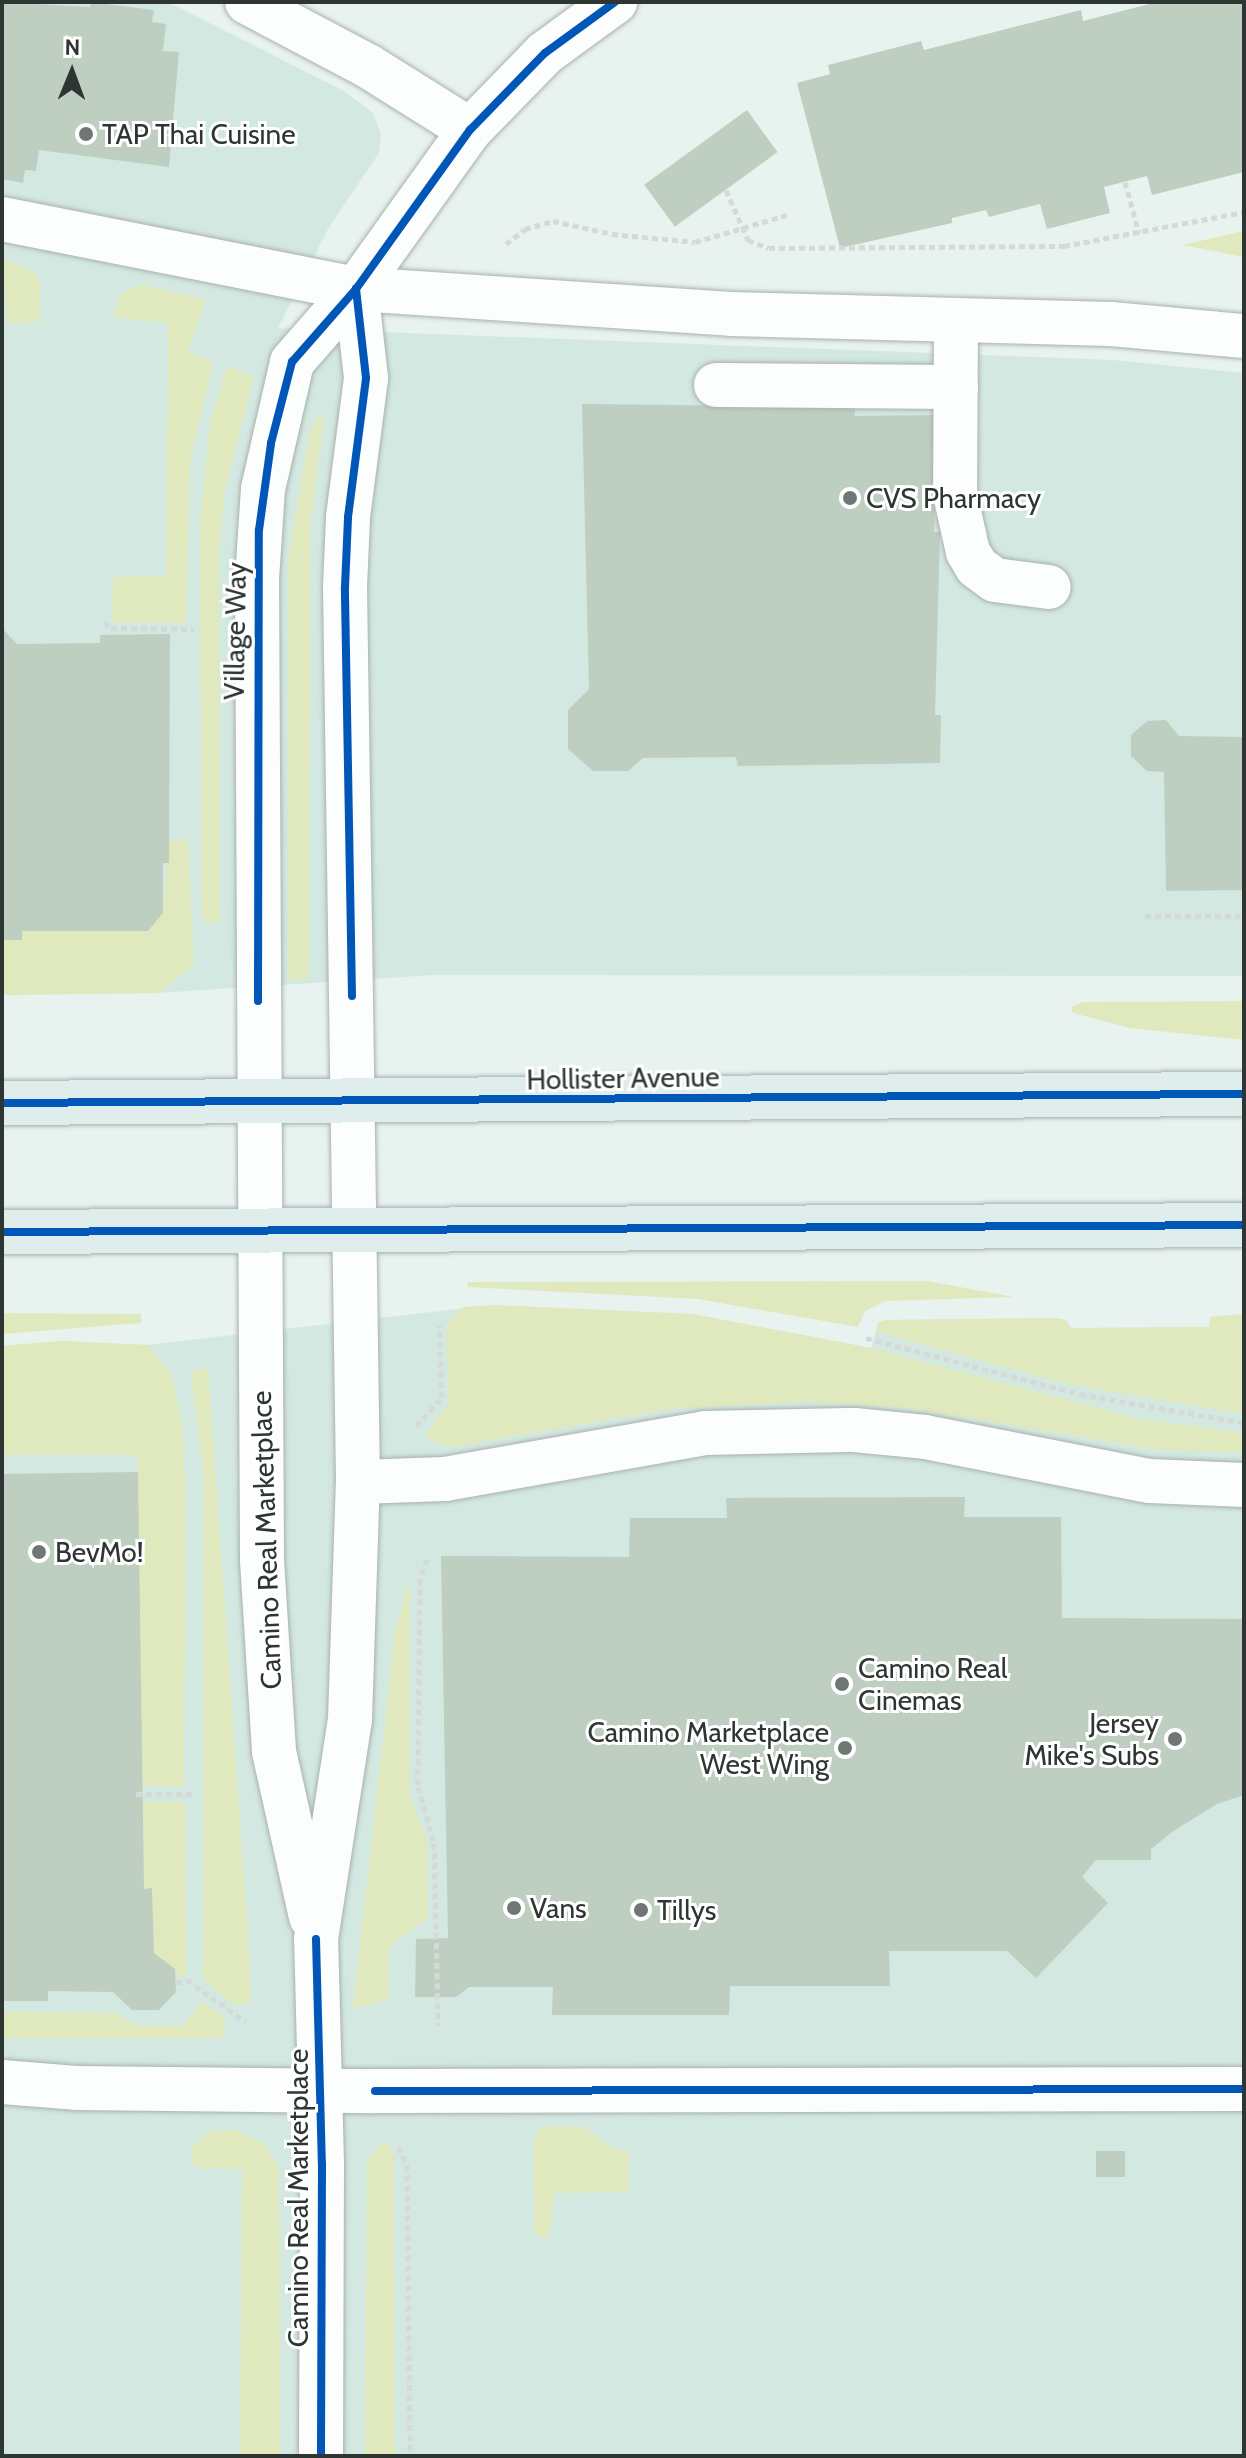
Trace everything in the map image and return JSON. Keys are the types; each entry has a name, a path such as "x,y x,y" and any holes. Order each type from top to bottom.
{"main road":[{"name":"Hollister Avenue","path":"2,1103 1244,1094"},
{"path":"2,1232 1244,1225"}],"street":[{"path":"247,2 368,66 470,130"},
{"name":"Village Way","path":"260,1232 257,579 263,489 292,362 356,289 470,130 545,53 615,2"},
{"path":"2,219 356,289 731,314 1111,324 1244,336"},
{"path":"355,1231 345,587 348,517 366,378 356,289"},
{"path":"956,320 955,494 968,552 977,567 995,580 1049,587"},
{"path":"716,385 956,387"},
{"name":"Camino Real Marketplace","path":"321,2456 320,2090 316,1939 350,1719 358,1482 355,1231"},
{"name":"Camino Real Marketplace","path":"260,1232 262,1560 274,1751 316,1939"},
{"path":"358,1482 445,1479 705,1433 854,1430 925,1437 1150,1481 1244,1485"},
{"path":"2,2082 320,2090 1244,2089"}],"path":[{"path":"1125,182 1139,233"},
{"path":"726,190 744,231 755,246 789,248 1041,247 1139,233 1244,212"},
{"path":"499,249 525,229 553,221 612,234 695,242 744,231 787,215"},
{"path":"104,623 111,628 194,629"},
{"path":"1145,916 1244,916"},
{"path":"415,1426 442,1397 439,1325"},
{"path":"866,1338 1080,1394 1244,1423"},
{"path":"427,1559 420,1579 418,1787 434,1843 438,2026"},
{"path":"136,1794 193,1794"},
{"path":"176,1982 195,1984 246,2022"},
{"path":"385,2137 397,2143 407,2165 410,2456"}],"shaded area":[{"path":"2,2 168,2 344,91 373,113 381,134 379,153 328,229 278,328 1113,360 1244,373 1244,976 433,975 158,993 2,995"},
{"path":"492,1305 692,1314 871,1348 878,1323 885,1320 1055,1318 1066,1320 1071,1328 1209,1327 1210,1317 1244,1314 1244,2456 2,2456 2,1346 62,1341 147,1345"}],"green space":[{"path":"1244,231 1244,257 1182,245"},
{"path":"2,258 34,272 40,283 41,321 8,324"},
{"path":"142,285 206,299 188,352 213,362 190,463 186,623 112,623 113,577 166,576 168,323 113,317 121,293"},
{"path":"227,366 254,376 225,490 219,552 220,922 202,922 200,527 210,422"},
{"path":"320,413 324,416 310,528 309,978 294,981 288,977 288,557 310,431"},
{"path":"169,840 188,840 194,965 158,993 2,995 2,940 22,940 22,931 148,931 163,913"},
{"path":"1244,1001 1244,1040 1130,1028 1073,1013 1071,1007 1083,1002"},
{"path":"927,1281 1014,1297 886,1301 865,1311 858,1327 698,1299 467,1287 468,1282"},
{"path":"492,1305 692,1314 871,1348 1136,1418 1244,1433 1244,1453 1160,1450 908,1408 808,1402 669,1409 451,1447 438,1444 425,1436 449,1402 446,1324 464,1307"},
{"path":"2,1313 141,1314 141,1323 2,1334"},
{"path":"1244,1314 1244,1414 1067,1384 877,1332 878,1323 885,1320 1055,1318 1066,1320 1071,1328 1209,1327 1210,1317"},
{"path":"62,1341 147,1345 172,1374 182,1423 186,1495 184,1787 142,1786 137,1455 2,1455 2,1346"},
{"path":"208,1368 250,1964 251,2002 234,2005 203,1979 203,1465 190,1372"},
{"path":"406,1587 410,1589 409,1793 427,1842 428,1918 389,1946 389,2000 353,2008 395,1634"},
{"path":"143,1802 185,1802 187,1976 169,1976 144,1949"},
{"path":"202,2001 226,2018 222,2038 2,2038 2,2012 116,2013 136,2026 183,2026"},
{"path":"541,2127 584,2127 614,2149 629,2152 629,2192 555,2193 549,2238 539,2238 534,2230 533,2142"},
{"path":"238,2130 266,2145 279,2168 280,2456 240,2456 242,2169 198,2168 191,2160 193,2146 210,2131"},
{"path":"380,2144 388,2144 394,2154 395,2456 365,2456 367,2161"}],"building":[{"path":"2,2 90,7 91,2 154,10 152,22 166,24 163,51 179,52 169,167 39,150 36,171 25,170 23,183 2,179"},
{"path":"1157,2 1244,2 1244,172 1152,195 1147,176 1104,187 1110,213 1047,229 1040,204 989,217 986,210 952,218 952,223 840,248 797,83 830,74 828,65 921,41 924,50 1081,10 1083,21"},
{"path":"747,110 778,152 675,227 644,185"},
{"path":"582,404 855,407 855,416 939,415 934,532 940,532 935,715 941,715 940,763 738,766 736,757 643,758 628,771 593,771 568,749 568,710 589,689"},
{"path":"2,628 17,644 100,643 100,635 170,634 169,863 163,863 163,913 148,931 22,931 22,940 2,940"},
{"path":"1166,720 1179,736 1244,737 1244,890 1166,891 1164,772 1147,771 1131,756 1131,735 1147,721"},
{"path":"138,1472 144,1889 152,1888 154,1953 175,1969 176,1992 159,2010 132,2010 113,1992 48,1991 48,2001 2,2001 2,1474"},
{"name":"Camino Marketplace West Wing","path":"965,1497 964,1517 1061,1517 1062,1618 1244,1619 1244,1795 1217,1804 1172,1832 1151,1849 1151,1860 1096,1860 1082,1877 1108,1903 1036,1978 1007,1951 889,1951 890,1986 730,1986 729,2015 552,2015 553,1987 469,1987 456,1997 415,1997 416,1939 448,1938 441,1556 629,1557 630,1518 727,1518 726,1498"},
{"path":"1096,2151 1125,2151 1125,2177 1096,2177"}],"cycle path":[{"path":"258,1001 259,530 271,443 292,362 356,289 470,130 545,53 615,2"},
{"path":"352,996 345,587 348,517 366,378 356,289"},
{"path":"2,1103 1244,1094"},
{"path":"2,1232 1244,1225"},
{"path":"316,1939 322,2164 321,2456"},
{"path":"375,2091 1244,2089"}],"place":[{"name":"TAP Thai Cuisine","path":"86,134"},
{"name":"CVS Pharmacy","path":"850,498"},
{"name":"BevMo!","path":"39,1552"},
{"name":"Camino Real Cinemas","path":"842,1684"},
{"name":"Jersey Mike's Subs","path":"1175,1739"},
{"name":"Camino Marketplace West Wing","path":"845,1748"},
{"name":"Vans","path":"514,1908"},
{"name":"Tillys","path":"641,1910"}]}
